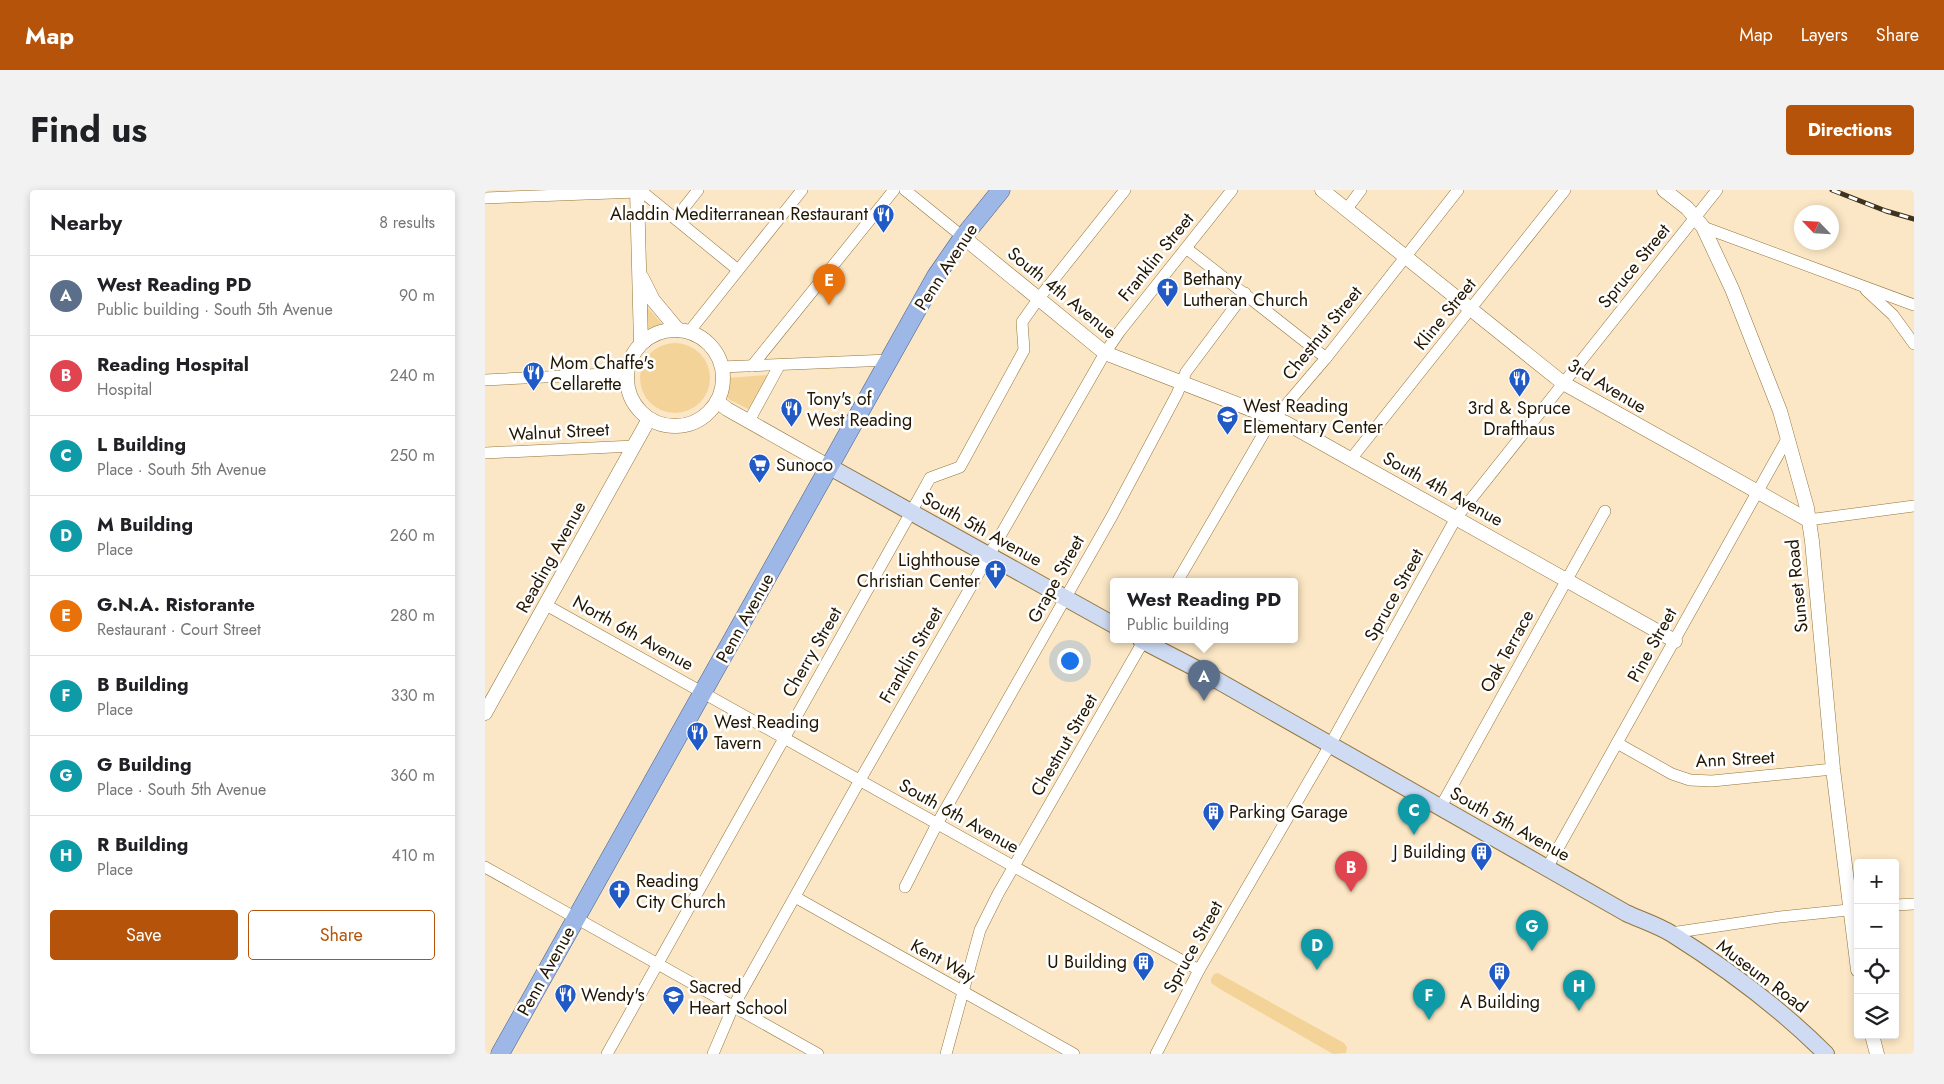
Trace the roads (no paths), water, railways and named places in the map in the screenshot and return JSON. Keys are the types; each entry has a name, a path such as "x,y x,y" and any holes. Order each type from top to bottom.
{"main road":[{"name":"Penn Avenue","path":"500,1054 936,276 963,237 1001,190"},
{"name":"South 5th Avenue","path":"830,466 1110,623"},
{"name":"South 5th Avenue","path":"1149,643 1626,913 1671,933"},
{"name":"Museum Road","path":"1671,933 1785,1016 1826,1054"}],"street":[{"path":"676,218 698,190"},
{"path":"641,343 662,334 683,331 738,270 802,190"},
{"path":"752,366 894,190"},
{"path":"905,190 963,237"},
{"name":"Cherry Street","path":"607,1054 930,478 960,467 1024,350 1022,322 1125,190"},
{"name":"Franklin Street","path":"713,1054 733,1007 987,555 1105,353 1120,330 1233,190"},
{"name":"3rd Avenue","path":"1322,190 1404,258 1563,383 1808,520"},
{"path":"1346,210 1361,190"},
{"name":"Chestnut Street","path":"1179,578 1268,426 1326,358 1458,190"},
{"name":"Kline Street","path":"1351,459 1565,190"},
{"path":"1664,190 1687,208 1700,222 1914,305"},
{"name":"Spruce Street","path":"1156,1054 1199,970 1330,746 1456,518 1563,383 1700,222 1717,190"},
{"path":"638,191 641,343 629,362 627,373 629,394 633,403 649,419 668,426 691,423 709,411 717,401 722,387 721,367 715,351 708,344 700,337 683,331 653,300 645,287 640,270"},
{"path":"485,198 638,191 676,218 738,270"},
{"name":"Sunset Road","path":"1700,222 1732,289 1780,411 1807,508 1833,769 1854,909"},
{"name":"South 4th Avenue","path":"963,237 1105,353 1275,418 1567,579 1675,641"},
{"path":"1186,248 1326,358"},
{"path":"1861,286 1893,315 1914,344"},
{"name":"Grape Street","path":"905,887 937,824 1112,516 1182,384 1186,372 1244,292"},
{"path":"721,367 889,360"},
{"path":"749,421 779,366"},
{"path":"485,380 627,373"},
{"path":"717,401 830,466"},
{"name":"Reading Avenue","path":"485,713 649,419"},
{"name":"Pine Street","path":"1547,868 1787,439"},
{"name":"Walnut Street","path":"485,453 634,446"},
{"path":"1808,520 1914,506"},
{"name":"Oak Terrace","path":"1440,808 1605,510"},
{"name":"North 6th Avenue","path":"546,605 703,693"},
{"name":"Chestnut Street","path":"946,1054 979,930 1141,643"},
{"name":"South 6th Avenue","path":"703,693 1199,970"},
{"name":"Ann Street","path":"1617,743 1672,774 1690,780 1712,781 1833,769"},
{"path":"485,867 818,1054"},
{"name":"Kent Way","path":"795,898 1074,1054"},
{"path":"1899,905 1914,904"},
{"path":"1671,933 1780,917 1854,909"},
{"path":"1873,1039 1877,1054"}],"railway":[{"path":"1832,190 1886,211 1914,219"}],"place":[{"name":"Aladdin Mediterranean Restaurant","path":"884,233"},
{"name":"G.N.A. Ristorante","path":"829,305"},
{"name":"Bethany Lutheran Church","path":"1167,308"},
{"name":"Mom Chaffe's Cellarette","path":"534,392"},
{"name":"3rd & Spruce Drafthaus","path":"1519,397"},
{"name":"Tony's of West Reading","path":"791,428"},
{"name":"West Reading Elementary Center","path":"1227,435"},
{"name":"Sunoco","path":"760,484"},
{"name":"Lighthouse Christian Center","path":"996,589"},
{"name":"West Reading PD","path":"1204,701"},
{"name":"West Reading Tavern","path":"698,751"},
{"name":"Parking Garage","path":"1213,831"},
{"name":"L Building","path":"1414,835"},
{"name":"J Building","path":"1482,871"},
{"name":"Reading Hospital","path":"1351,892"},
{"name":"Reading City Church","path":"620,910"},
{"name":"G Building","path":"1532,951"},
{"name":"M Building","path":"1317,970"},
{"name":"U Building","path":"1143,981"},
{"name":"A Building","path":"1500,991"},
{"name":"R Building","path":"1579,1011"},
{"name":"Wendy's","path":"565,1014"},
{"name":"Sacred Heart School","path":"673,1016"},
{"name":"B Building","path":"1429,1020"}]}
